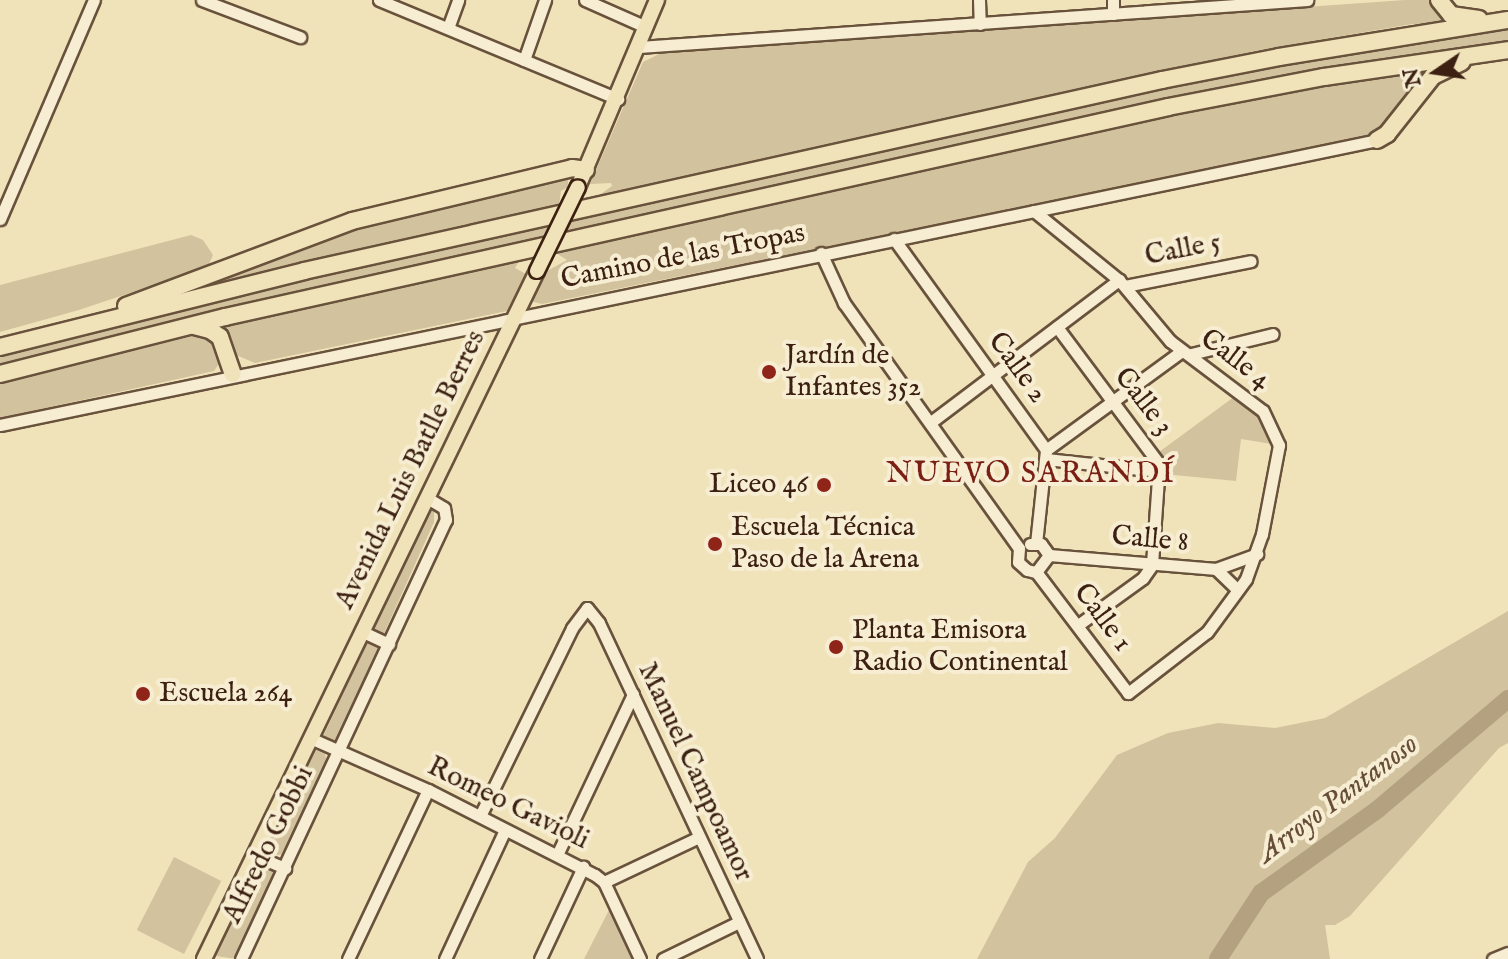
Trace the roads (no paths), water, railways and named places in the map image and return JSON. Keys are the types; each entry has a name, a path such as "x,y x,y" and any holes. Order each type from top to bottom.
{"highway":[{"path":"1439,0 1443,9 1463,18 1508,20"},
{"path":"0,347 304,271 1147,83 1294,54 1508,20"},
{"path":"1377,140 1387,134 1433,76 1501,50"},
{"path":"0,374 189,326 1168,107 1324,77 1501,50"},
{"path":"70,329 352,221 572,168 586,170"},
{"path":"189,326 210,330 220,337 233,374"}],"main road":[{"name":"Avenida Luis Batlle Berres","path":"205,959 578,187 618,99 657,0"}],"street":[{"path":"0,219 94,0"},
{"path":"202,0 300,37"},
{"path":"379,0 618,99"},
{"path":"448,28 458,0"},
{"path":"524,60 545,0"},
{"path":"979,0 980,24"},
{"path":"1113,0 1113,14"},
{"path":"639,47 1307,0"},
{"path":"592,1 646,27"},
{"name":"Camino de las Tropas","path":"0,425 233,374 1377,140"},
{"name":"Calle 4","path":"1034,211 1122,283 1170,341 1263,411 1277,435 1279,445 1257,554 1238,590 1207,632 1128,693"},
{"name":"Calle 2","path":"894,239 1046,454"},
{"path":"821,253 844,303 1019,548 1018,562 1027,570 1036,572 1049,555 1036,543 1019,548"},
{"name":"Calle 5","path":"931,422 1057,327 1122,283 1251,261"},
{"name":"Calle 3","path":"1057,327 1111,403 1158,458 1152,565"},
{"path":"1036,543 1046,454 1111,403 1187,353 1273,334"},
{"path":"1046,454 1159,471"},
{"name":"Alfredo Gobbi","path":"241,959 446,520 444,508 426,497"},
{"path":"1216,569 1257,554"},
{"name":"Calle 8","path":"1049,555 1216,569 1238,590"},
{"path":"1078,625 1143,578 1152,565"},
{"name":"Calle 1","path":"1036,572 1128,693"},
{"name":"Manuel Campoamor","path":"480,816 572,628 587,608 599,623 757,959"},
{"path":"361,631 389,644"},
{"path":"557,855 633,694"},
{"name":"Romeo Gavioli","path":"310,738 428,790 583,867 604,882 640,959"},
{"path":"348,959 428,790"},
{"path":"445,959 505,830"},
{"path":"604,882 699,837"},
{"path":"254,855 285,868"},
{"path":"540,959 583,867"},
{"path":"663,959 739,922"},
{"path":"1493,959 1508,953"}],"waterway":[{"name":"Arroyo Pantanoso","path":"1218,959 1261,893 1377,810 1508,699"}],"place":[{"name":"Jardín de Infantes 352","path":"769,372"},
{"name":"Liceo 46","path":"824,485"},
{"name":"Escuela Técnica Paso de la Arena","path":"715,544"},
{"name":"Planta Emisora Radio Continental","path":"836,647"},
{"name":"Escuela 264","path":"143,694"}],"district":[{"name":"NUEVO SARANDÍ","path":"1031,474"}]}
